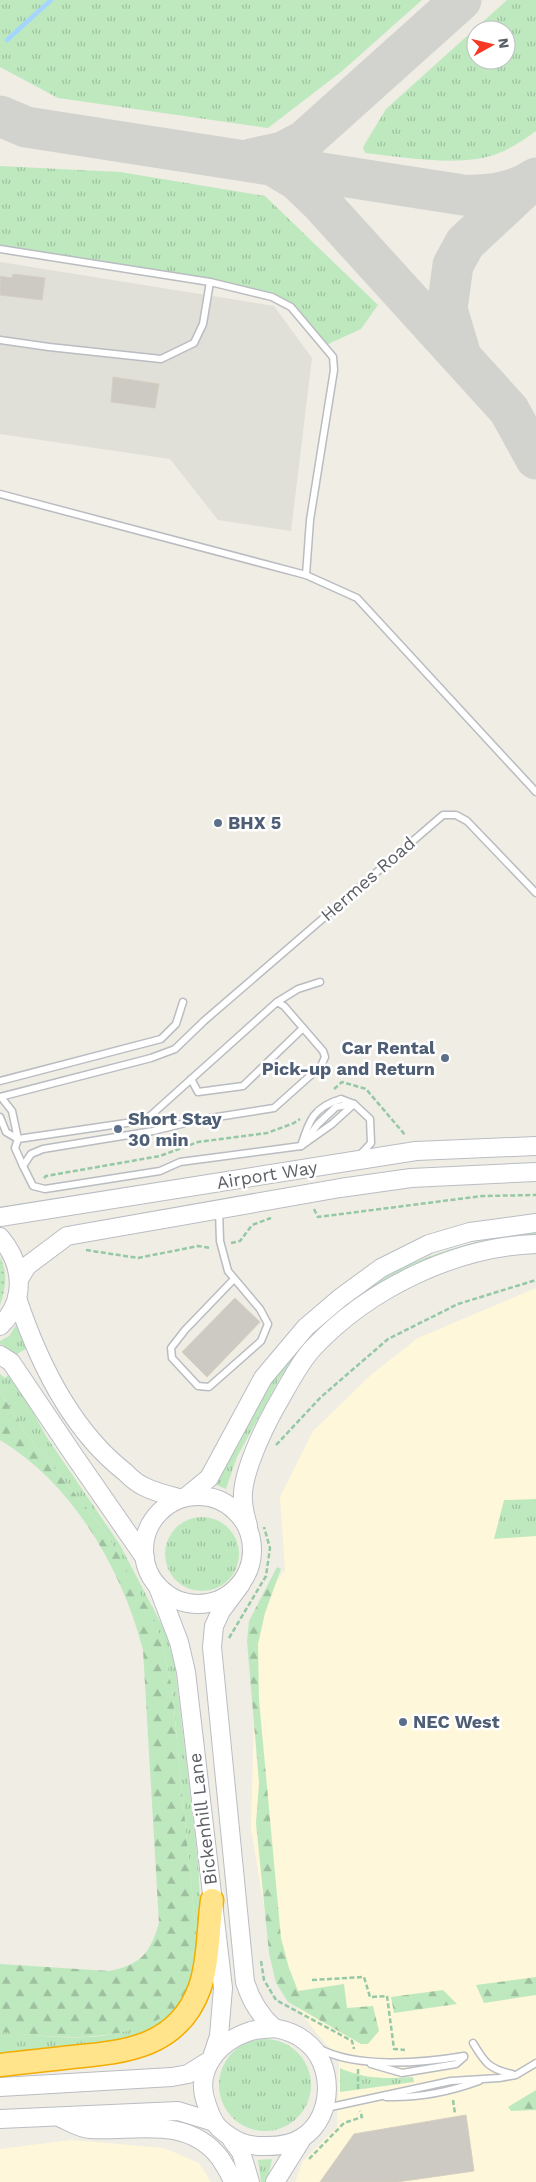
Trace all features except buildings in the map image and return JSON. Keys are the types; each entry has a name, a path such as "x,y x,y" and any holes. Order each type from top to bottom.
{"highway":[{"path":"0,2064 118,2053 151,2043 168,2032 187,2013 200,1988 212,1900"}],"main road":[{"name":"Airport Way","path":"0,1217 416,1151 536,1146"},
{"name":"Airport Way","path":"19,1279 28,1266 67,1236 411,1178 536,1172"},
{"path":"144,1558 144,1543 152,1522 166,1506 183,1497 209,1478 263,1378 306,1327 380,1268 429,1244 470,1232 536,1223"},
{"path":"0,1237 10,1250 17,1264 19,1279 17,1298 7,1319 0,1326"},
{"path":"0,1355 11,1362 144,1558 149,1573 158,1587 170,1597 185,1603 200,1604 223,1598 241,1584 249,1571 255,1525 243,1499 246,1478 259,1439 291,1381 313,1348 372,1299 435,1267 474,1253 536,1244"},
{"path":"17,1298 34,1347 64,1402 110,1461 142,1485 183,1497 202,1495 216,1498 229,1504 255,1525"},
{"name":"Bickenhill Lane","path":"241,1584 221,1611 214,1626 212,1647 245,1982 257,2010 274,2028"},
{"name":"Bickenhill Lane","path":"158,1587 179,1642 186,1672 223,1988 219,2036 211,2057"},
{"path":"0,2087 172,2077 188,2074 238,2036 253,2030 274,2028 306,2041 318,2056 324,2067 327,2095 324,2109 316,2126 303,2137 275,2182"},
{"path":"211,2057 203,2072 203,2096 214,2122 241,2152 250,2182"},
{"path":"0,2119 178,2111 214,2122"},
{"path":"56,2116 88,2130 132,2128 188,2133 203,2140 214,2151 224,2164 233,2182"},
{"path":"232,2140 246,2145 276,2146 303,2137"}],"lane":[{"path":"0,249 210,282 272,297 291,307 333,357 334,370 310,520 306,575"},
{"path":"0,340 161,359 194,342 203,324 210,282"},
{"path":"0,494 306,575 357,598 536,792"},
{"name":"Hermes Road","path":"1,1097 151,1058 174,1049 443,816 456,815 467,821 536,893"},
{"path":"0,1118 3,1132 18,1139 140,1121 149,1117 277,1002 298,989 320,982"},
{"path":"0,1081 161,1038 176,1024 183,1002"},
{"path":"24,1166 31,1154 43,1149 153,1131 198,1120 274,1108 321,1066 325,1057 323,1051 284,1006 277,1002"},
{"path":"191,1079 198,1092 243,1086 303,1028"},
{"path":"1,1097 12,1111 18,1139 15,1148 33,1186 45,1189 160,1171 180,1162 301,1146 332,1124 354,1104"},
{"path":"301,1146 305,1132 316,1113 326,1104 341,1099 354,1104 370,1119 371,1143 353,1162"},
{"path":"149,1117 153,1131"},
{"path":"219,1209 221,1246 228,1271 260,1309 268,1324 261,1341 217,1381 209,1387 198,1386 172,1358 171,1348 185,1330 234,1279"},
{"path":"306,2041 325,2052 402,2072 456,2064 464,2056 430,2062 360,2061"},
{"path":"473,2043 485,2063 500,2071 516,2075"},
{"path":"324,2109 451,2081 516,2075 536,2063"},
{"path":"376,2096 402,2097 452,2091 487,2078"}],"path":[{"path":"328,1094 342,1082 366,1088 411,1142"},
{"path":"39,1187 46,1176 160,1156 198,1142 267,1133 294,1123 301,1117"},
{"path":"312,1207 318,1217 482,1196 536,1195"},
{"path":"83,1250 138,1258 198,1246 211,1248 240,1241 252,1225 274,1217"},
{"path":"274,1446 321,1397 388,1339 458,1304 536,1280"},
{"path":"229,1647 230,1638 266,1576 270,1548 255,1525"},
{"path":"259,1953 264,1980 276,2000 352,2040 360,2061 358,2100 362,2117 344,2123 309,2159"},
{"path":"312,1980 364,1977 370,1997 387,1996 394,2049 408,2051"},
{"path":"452,2091 455,2114"}],"shaded area":[{"path":"0,262 274,306 312,358 291,531 218,520 170,459 0,434"},
{"name":"NEC West","path":"536,1288 536,2182 295,2182 303,2161 337,2127 339,2059 276,1980 251,1829 256,1639 265,1596 285,1570 280,1497 313,1431 373,1373 418,1338"},
{"path":"71,2140 164,2148 199,2163 211,2182 0,2182 0,2149"}],"green space":[{"path":"0,0 422,0 341,72 268,128 58,98 0,67"},
{"path":"507,0 536,0 536,131 504,151 468,160 415,159 365,153 363,147 386,109 466,37 466,70 516,70 516,20 485,20"},
{"path":"0,166 120,172 265,196 378,305 361,329 324,346 291,307 272,297 210,282 0,249"},
{"path":"525,1232 536,1232 536,1237 480,1245 312,1340 280,1378 237,1457 226,1489 216,1485 251,1418 277,1374 328,1319 353,1299 404,1267 461,1246"},
{"path":"0,1257 3,1263 5,1281 0,1305"},
{"path":"16,1325 26,1349 15,1355 0,1344 0,1341 9,1336"},
{"path":"0,1374 5,1378 9,1374 46,1436 120,1545 166,1633 175,1667 198,1862 201,1914 198,1953 172,1689 162,1640 104,1529 25,1433 0,1391"},
{"path":"0,1391 25,1433 104,1529 153,1617 162,1640 172,1689 198,1953 197,1959 190,1989 181,2007 145,2025 105,2035 63,2037 0,2032 0,1964 109,1971 129,1965 142,1956 152,1943 159,1923 143,1650 122,1589 91,1531 72,1504 50,1480 26,1458 0,1440"},
{"path":"536,1499 536,1536 494,1539 504,1500"},
{"path":"202,1517 223,1523 233,1533 239,1554 233,1575 223,1585 202,1591 181,1585 171,1575 165,1554 171,1533 181,1523"},
{"path":"277,1567 281,1569 265,1613 258,1644 259,1700 281,1938 289,1968 298,1991 344,1984 347,2008 373,2006 379,2031 368,2044 361,2044 288,2002 276,1983 269,1953 256,1823 259,1783 247,1641 249,1621"},
{"path":"536,1977 536,1995 484,2003 476,1985"},
{"path":"443,1990 457,2004 394,2013 391,1997"},
{"path":"181,2007 150,2038 0,2059 0,2032 62,2037 110,2035 138,2026"},
{"path":"256,2039 274,2039 291,2046 304,2059 311,2076 311,2094 304,2111 291,2124 274,2131 256,2131 239,2124 226,2111 219,2094 219,2076 226,2059 239,2046"},
{"path":"340,2068 349,2072 376,2077 413,2077 414,2082 340,2092"},
{"path":"536,2090 536,2110 511,2111 508,2107"},
{"path":"272,2159 267,2182 261,2182 258,2160"}],"waterway":[{"path":"7,40 51,0"}],"taxiway":[{"path":"251,159 283,152 304,141 461,0"},
{"path":"0,116 26,127 463,195 501,193 519,187 536,178"},
{"path":"277,168 297,180 321,203 509,410 536,459"},
{"path":"460,353 447,309 453,265 465,243 525,187"}],"place":[{"name":"BHX 5","path":"218,823"},
{"name":"Car Rental Pick-up and Return","path":"445,1058"},
{"name":"Short Stay 30 min","path":"118,1129"},
{"name":"NEC West","path":"403,1722"}]}
